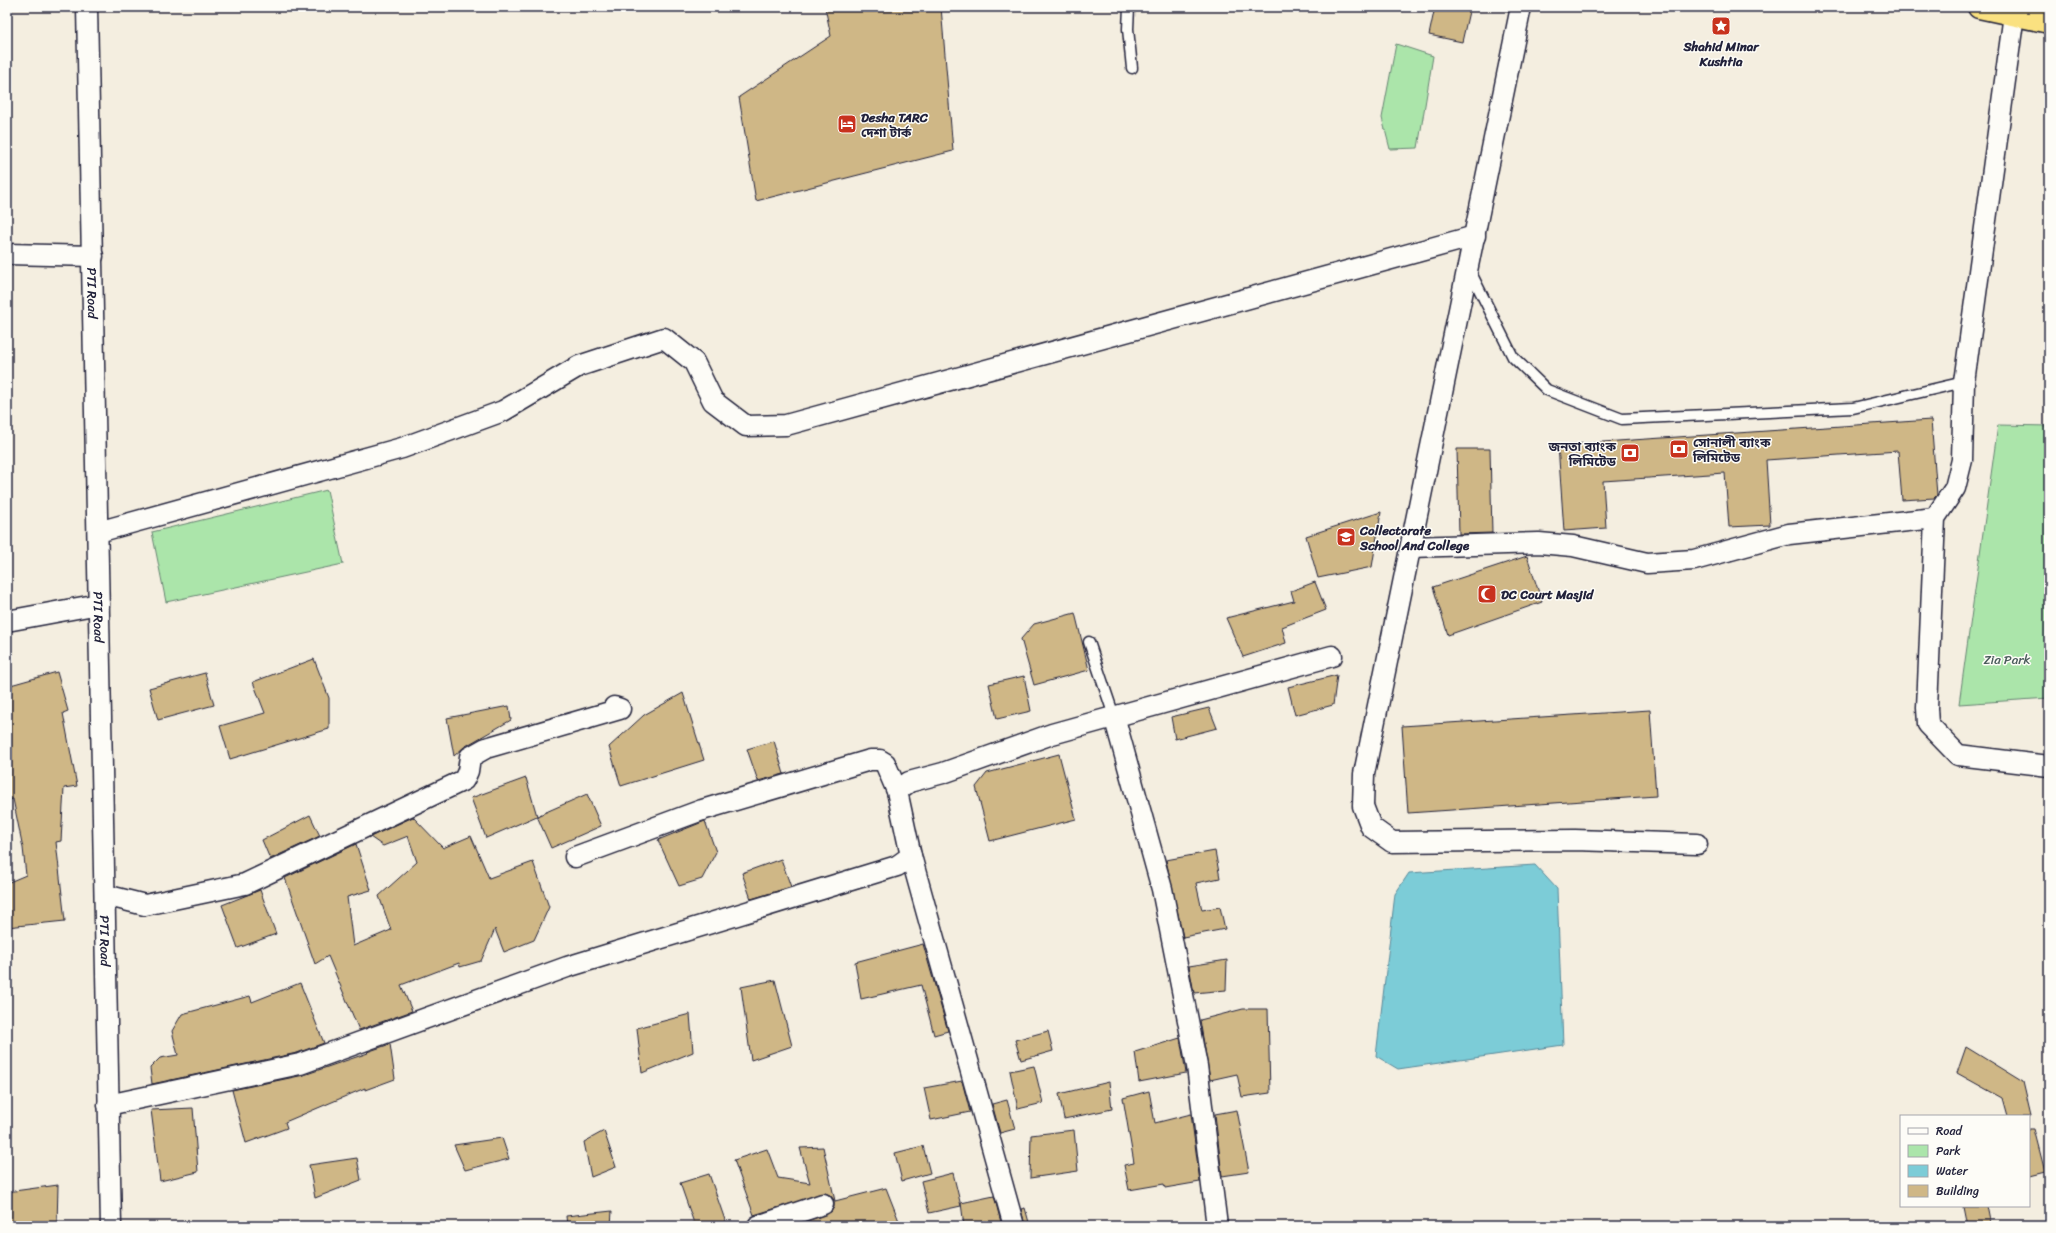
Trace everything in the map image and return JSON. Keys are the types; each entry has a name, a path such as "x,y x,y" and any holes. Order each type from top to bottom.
{"highway":[{"path":"1980,7 2015,11 2049,22"}],"street":[{"name":"PTI Road","path":"87,7 111,1226"},
{"path":"1521,7 1364,774 1363,806 1371,827 1392,842 1574,840 1697,844"},
{"path":"2015,11 1964,382 1962,460 1955,488 1935,518 1927,708 1928,724 1958,755 2049,766"},
{"path":"98,532 402,448 503,411 579,366 664,338 694,362 713,401 746,426 786,426 1475,236"},
{"path":"7,254 93,256"},
{"path":"1411,547 1539,543 1573,546 1647,563 1694,560 1789,534 1935,518"},
{"path":"7,621 99,604"},
{"path":"897,791 909,782 943,773 1052,734 1332,656"},
{"path":"105,895 146,905 245,884 464,780 466,777 470,756 486,748 620,709 614,707"},
{"path":"1114,716 1162,890 1197,1066 1217,1226"},
{"path":"575,857 702,810 870,760 880,760 886,763 897,791 912,856 1014,1226"},
{"path":"108,1105 300,1064 566,967 897,866 912,856"},
{"path":"758,1226 823,1204"}],"lane":[{"path":"1129,7 1128,29 1132,68"},
{"path":"1468,268 1513,357 1518,362 1547,390 1622,419 1853,408 1964,382"},
{"path":"1089,642 1114,716"}],"green space":[{"path":"1396,44 1433,56 1418,148 1390,149 1382,118"},
{"name":"Zia Park","path":"1998,425 2049,426 2049,698 1959,704"},
{"path":"327,490 343,564 166,602 152,532"}],"water":[{"path":"1535,865 1557,889 1563,1045 1398,1069 1376,1056 1395,894 1409,873"}],"building":[{"name":"Desha TARC দেশা টার্ক","path":"825,7 941,7 953,151 756,201 739,97 831,36"},
{"path":"1435,7 1470,7 1462,42 1429,35"},
{"path":"1931,420 1937,495 1934,498 1902,500 1898,451 1766,460 1770,525 1729,527 1725,473 1603,481 1606,528 1564,531 1558,445"},
{"path":"1457,449 1490,449 1492,533 1459,534"},
{"path":"1381,512 1372,567 1318,578 1306,536"},
{"name":"DC Court Masjid","path":"1527,556 1542,602 1448,635 1433,587"},
{"path":"1315,582 1326,610 1282,627 1286,643 1243,657 1226,618 1294,601 1291,591"},
{"path":"1075,613 1089,670 1034,685 1021,639 1034,624"},
{"path":"314,659 329,698 329,729 230,759 220,726 265,713 253,682"},
{"path":"57,672 68,711 63,713 77,786 64,788 61,841 56,842 65,921 7,927 7,883 26,875 23,848 13,799 7,800 7,686"},
{"path":"205,673 214,705 158,720 149,688"},
{"path":"1337,675 1333,705 1295,715 1288,687"},
{"path":"1024,676 1031,711 997,719 989,684"},
{"path":"683,693 704,760 621,786 609,747 644,715"},
{"path":"509,706 511,720 464,747 454,756 447,718"},
{"path":"1209,708 1217,728 1175,739 1171,717"},
{"path":"1650,710 1656,796 1408,813 1402,726"},
{"path":"774,741 784,774 758,781 747,749"},
{"path":"1059,754 1076,819 990,841 976,787 987,773"},
{"path":"526,778 537,816 486,838 471,798"},
{"path":"587,794 601,826 551,848 537,816"},
{"path":"310,815 320,836 270,859 262,840"},
{"path":"413,817 443,848 471,836 489,878 533,862 549,907 534,940 504,952 495,929 481,961 460,967 459,963 401,985 412,1011 359,1030 328,956 315,964 285,878 356,844 371,890 347,897 353,946 391,930 379,896 417,862 408,836 383,846 370,837"},
{"path":"705,821 716,852 702,879 679,886 658,840"},
{"path":"1215,851 1220,878 1196,883 1202,910 1220,907 1225,929 1183,937 1166,860"},
{"path":"781,859 791,887 751,899 742,873"},
{"path":"260,890 276,934 238,948 222,905"},
{"path":"923,944 948,1031 934,1035 921,985 861,999 855,962"},
{"path":"1227,960 1226,990 1194,993 1189,966"},
{"path":"775,980 792,1046 751,1060 741,987"},
{"path":"300,983 324,1043 297,1053 152,1084 150,1068 160,1058 178,1055 172,1031 182,1014 250,996 252,1002"},
{"path":"1243,1009 1268,1009 1270,1093 1242,1097 1237,1074 1210,1080 1200,1020"},
{"path":"690,1014 693,1052 642,1073 637,1028"},
{"path":"1048,1031 1053,1051 1021,1060 1015,1040"},
{"path":"1180,1038 1186,1073 1139,1082 1135,1052"},
{"path":"390,1044 395,1079 365,1090 365,1088 285,1122 287,1128 246,1143 232,1090 304,1075"},
{"path":"1966,1047 2023,1082 2031,1116 2007,1115 2002,1098 1957,1073"},
{"path":"1034,1066 1043,1103 1018,1109 1010,1071"},
{"path":"962,1081 970,1112 931,1120 924,1088"},
{"path":"1109,1082 1112,1109 1064,1119 1059,1094"},
{"path":"1149,1091 1155,1123 1191,1114 1200,1182 1165,1188 1164,1184 1129,1190 1124,1165 1134,1163 1123,1098"},
{"path":"1007,1100 1015,1129 1000,1133 992,1104"},
{"path":"193,1108 198,1172 160,1181 151,1110"},
{"path":"1237,1110 1249,1172 1222,1176 1215,1114"},
{"path":"2030,1129 2034,1129 2045,1172 2030,1176"},
{"path":"1074,1130 1078,1171 1030,1178 1031,1135"},
{"path":"604,1131 616,1167 591,1177 584,1142"},
{"path":"502,1138 509,1159 465,1170 454,1145"},
{"path":"923,1146 930,1173 902,1181 895,1153"},
{"path":"823,1147 835,1201 886,1188 899,1221 887,1226 794,1226 831,1212 834,1207 834,1200 830,1195 825,1193 754,1215 734,1160 767,1149 778,1178 810,1183 800,1148"},
{"path":"357,1158 361,1180 315,1198 309,1165"},
{"path":"953,1173 961,1206 929,1213 921,1181"},
{"path":"709,1174 726,1223 716,1226 695,1226 680,1183"},
{"path":"58,1185 57,1226 7,1226 7,1192"},
{"path":"994,1196 1002,1226 964,1226 961,1203"},
{"path":"1963,1207 1988,1207 1992,1226 1967,1226"},
{"path":"1025,1208 1030,1226 1025,1226 1021,1209"},
{"path":"612,1211 611,1226 567,1226 566,1216"}],"place":[{"name":"Shahid Minar Kushtia","path":"1721,26"},
{"name":"Desha TARC দেশা টার্ক","path":"847,124"},
{"name":"সোনালী ব্যাংক লিমিটেড","path":"1679,449"},
{"name":"জনতা ব্যাংক লিমিটেড","path":"1630,453"},
{"name":"Collectorate School And College","path":"1346,537"},
{"name":"DC Court Masjid","path":"1487,594"}]}
